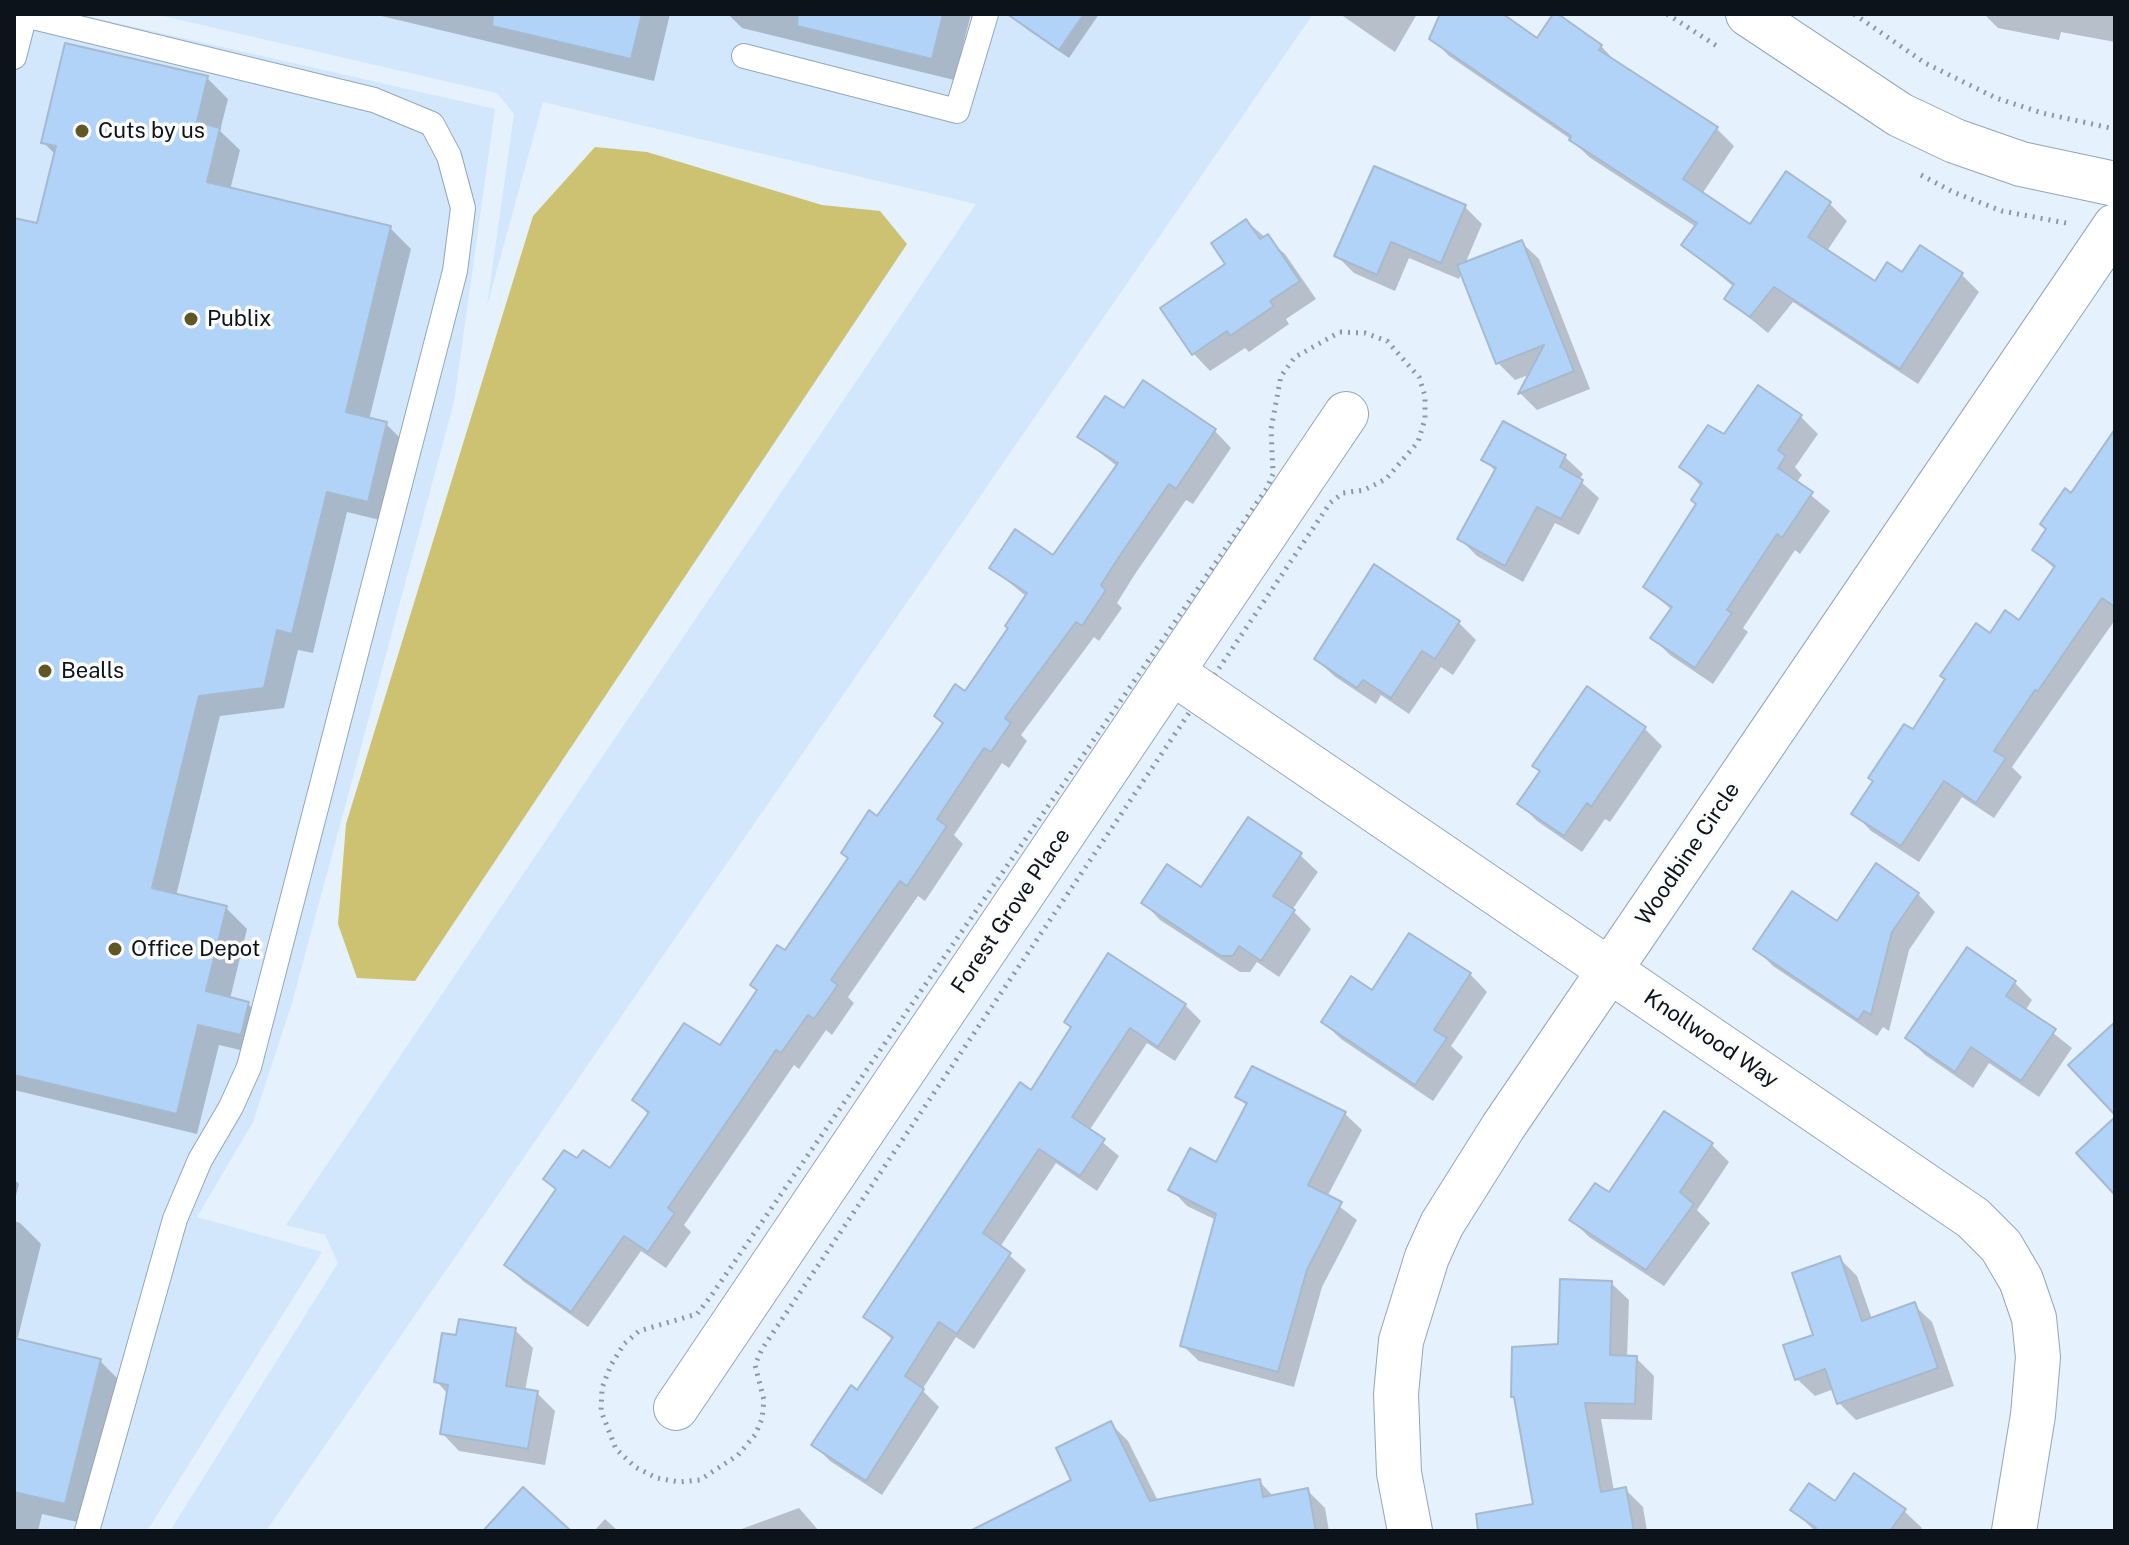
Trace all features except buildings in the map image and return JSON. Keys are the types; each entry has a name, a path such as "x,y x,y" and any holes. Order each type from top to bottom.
{"street":[{"path":"1748,14 1900,115 1955,141 2021,164 2115,184"},
{"name":"Woodbine Circle","path":"1410,1531 1399,1473 1396,1394 1401,1341 1427,1257 1442,1224 1503,1127 2115,226"},
{"name":"Forest Grove Place","path":"676,1408 1346,414"},
{"name":"Knollwood Way","path":"1172,672 1973,1218 2001,1246 2021,1280 2034,1318 2038,1357 2033,1415 2014,1531"}],"lane":[{"path":"14,57 24,14 374,100 432,124 449,156 463,208 455,271 249,1067 231,1107 200,1160 175,1219 87,1531"},
{"path":"744,56 957,111 986,14"}],"path":[{"path":"1854,14 1925,63 1996,98 2042,113 2115,129"}],"shaded area":[{"path":"14,14 77,14 495,109 454,402 292,1003 253,1122 197,1217 322,1252 147,1531 14,1531"},
{"path":"154,14 1313,14 266,1531 170,1531 338,1263 325,1235 286,1225 976,204 543,102 487,306 514,114 497,93"},
{"path":"595,147 647,152 822,205 880,211 907,244 415,981 357,978 338,924 346,824 533,216"}],"place":[{"name":"Cuts by us","path":"82,131"},
{"name":"Publix","path":"191,319"},
{"name":"Bealls","path":"45,671"},
{"name":"Office Depot","path":"115,949"}]}
